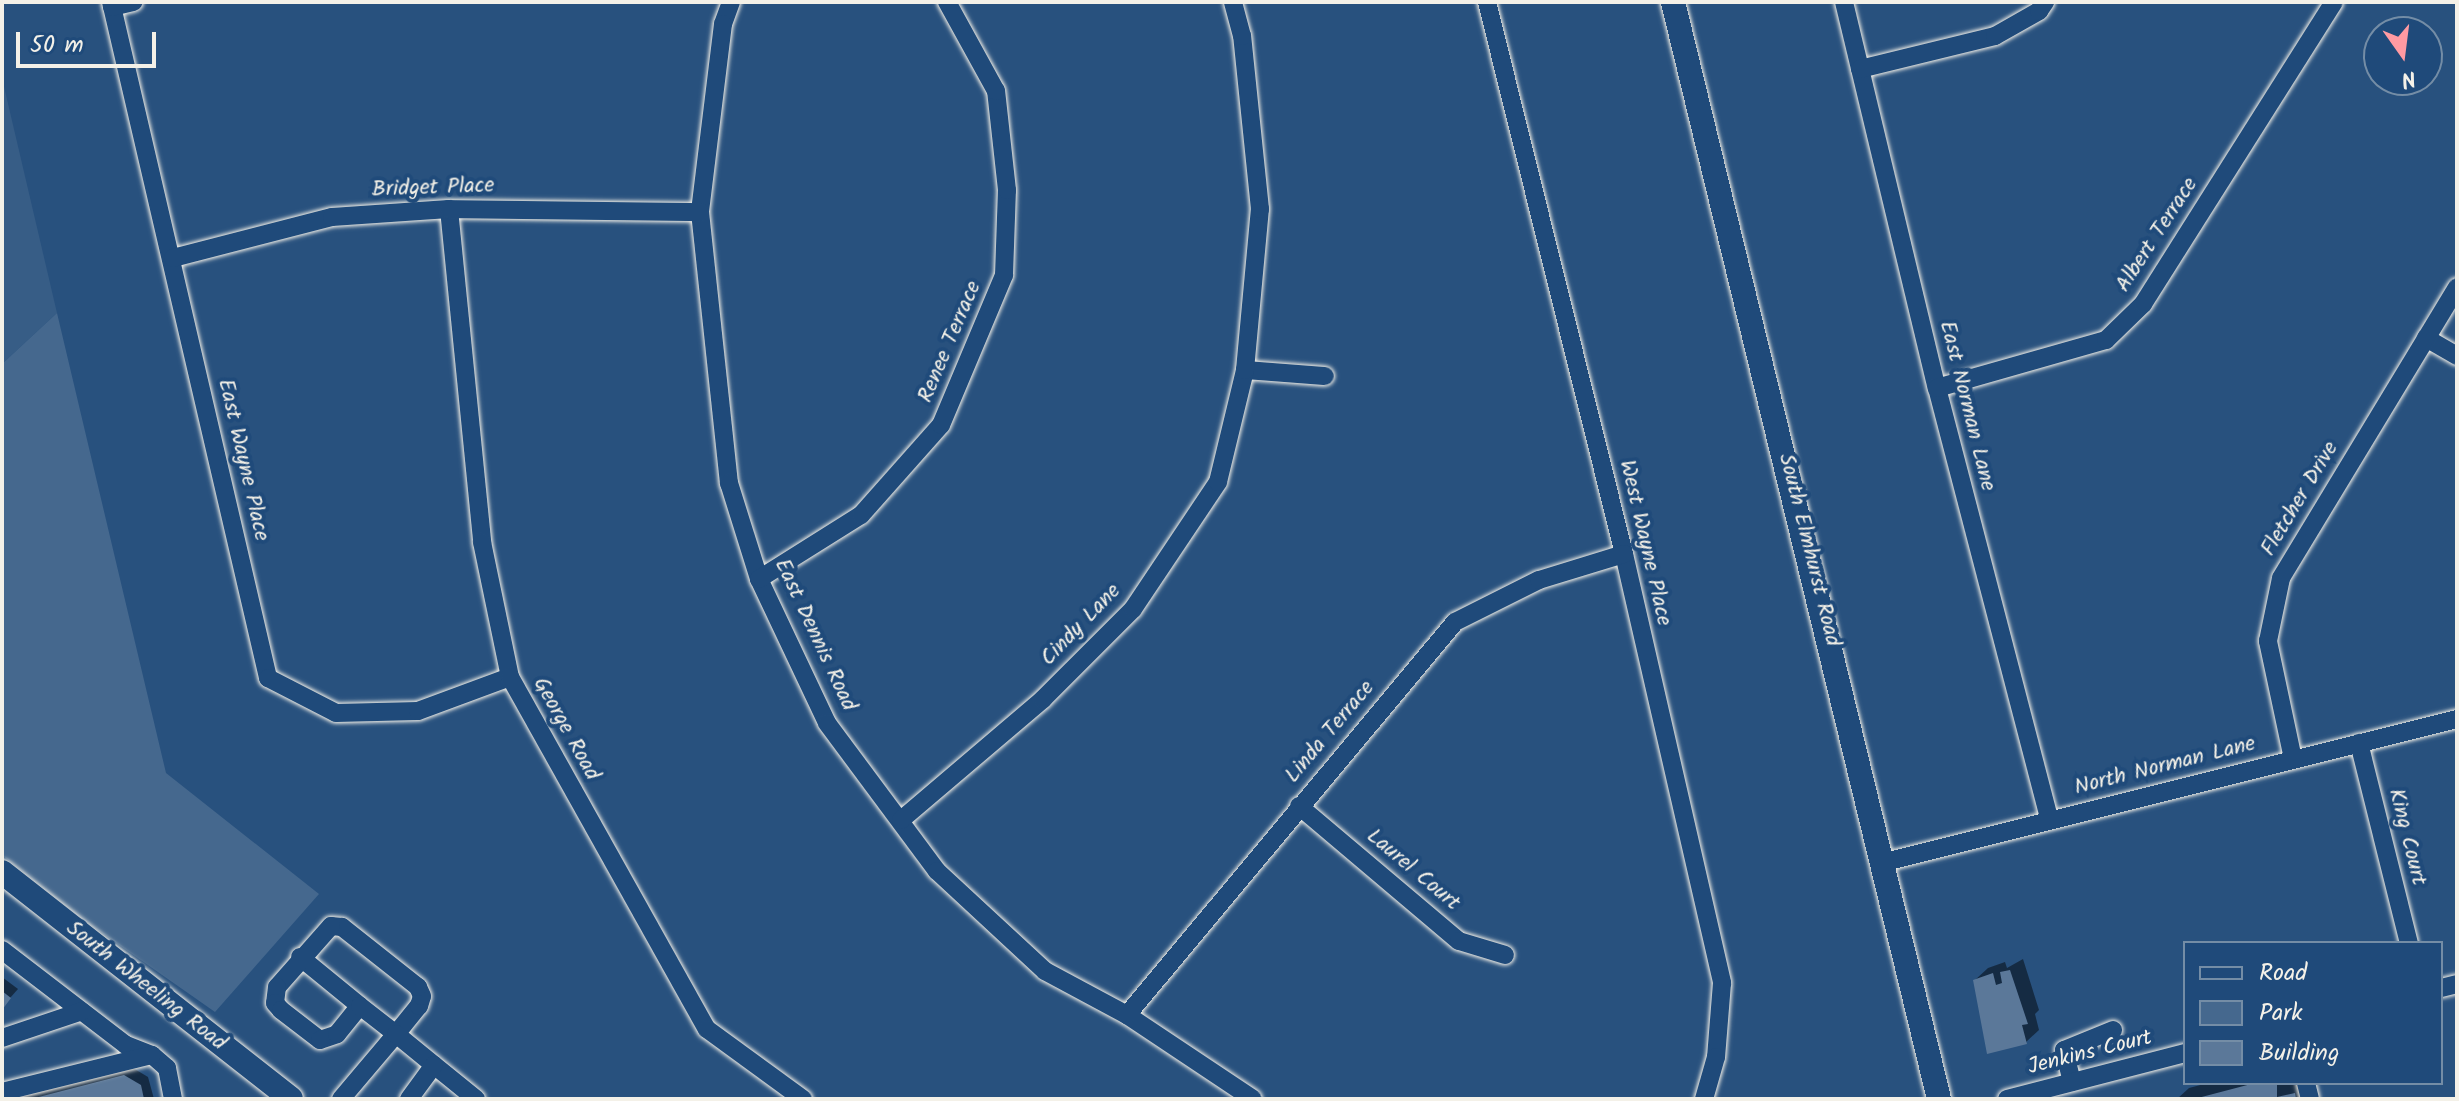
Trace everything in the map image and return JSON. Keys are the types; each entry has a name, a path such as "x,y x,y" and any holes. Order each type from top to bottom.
{"main road":[{"name":"South Elmhurst Road","path":"1673,2 1885,862 1939,1099"},
{"name":"South Wheeling Road","path":"2,872 291,1099"}],"street":[{"path":"112,4 133,2"},
{"name":"East Dennis Road","path":"731,2 723,24 700,212 729,483 759,579 827,723 937,871 1045,971 1127,1015 1253,1099"},
{"name":"Renee Terrace","path":"759,579 861,515 941,425 1004,275 1007,190 996,91 947,2"},
{"name":"Cindy Lane","path":"901,820 1043,699 1133,609 1218,482 1245,370 1260,209 1242,36 1233,2"},
{"name":"West Wayne Place","path":"1487,2 1624,554 1722,983 1716,1057 1704,1099"},
{"name":"East Norman Lane","path":"1844,2 1937,388 2049,819"},
{"path":"1860,69 1995,36 2039,11 2045,2"},
{"name":"Albert Terrace","path":"1937,388 2106,340 2143,304 2334,2"},
{"name":"East Wayne Place","path":"112,4 268,678 336,713 418,711 510,677"},
{"name":"Bridget Place","path":"173,258 332,217 449,209 700,212"},
{"name":"George Road","path":"449,209 482,542 510,677 707,1029 803,1099"},
{"name":"Fletcher Drive","path":"2293,759 2268,641 2281,578 2457,287"},
{"path":"2426,338 2457,356"},
{"path":"1245,370 1325,376"},
{"name":"Linda Terrace","path":"1127,1015 1455,622 1539,580 1624,554"},
{"name":"North Norman Lane","path":"1885,862 2457,719"},
{"name":"King Court","path":"2359,743 2408,941"},
{"name":"Laurel Court","path":"1299,806 1459,941 1505,955"},
{"path":"341,1099 396,1034 422,996 411,980 342,927 322,931 274,994 291,1018 320,1040 328,1039 360,1006"},
{"path":"2,950 126,1045 152,1055 167,1068 173,1099"},
{"path":"300,957 476,1099"},
{"path":"2,1038 82,1011"},
{"path":"2072,1082 2064,1050 2113,1030"},
{"name":"Jenkins Court","path":"2007,1099 2183,1054"},
{"path":"2,1092 152,1055"},
{"path":"409,1099 434,1065"}],"shaded area":[{"path":"2,78 57,313 2,364"}],"green space":[{"path":"57,313 166,773 319,894 215,1012 85,921 2,855 2,364"}],"building":[{"path":"2010,970 2028,1024 2022,1025 2027,1044 1987,1054 1973,980 1993,973 1996,985 2002,983 2000,972"},
{"path":"2,991 11,998 2,1010"},
{"path":"124,1075 141,1085 144,1099 31,1099"},
{"path":"2247,1085 2277,1085 2277,1097 2295,1093 2296,1099 2194,1099"}]}
